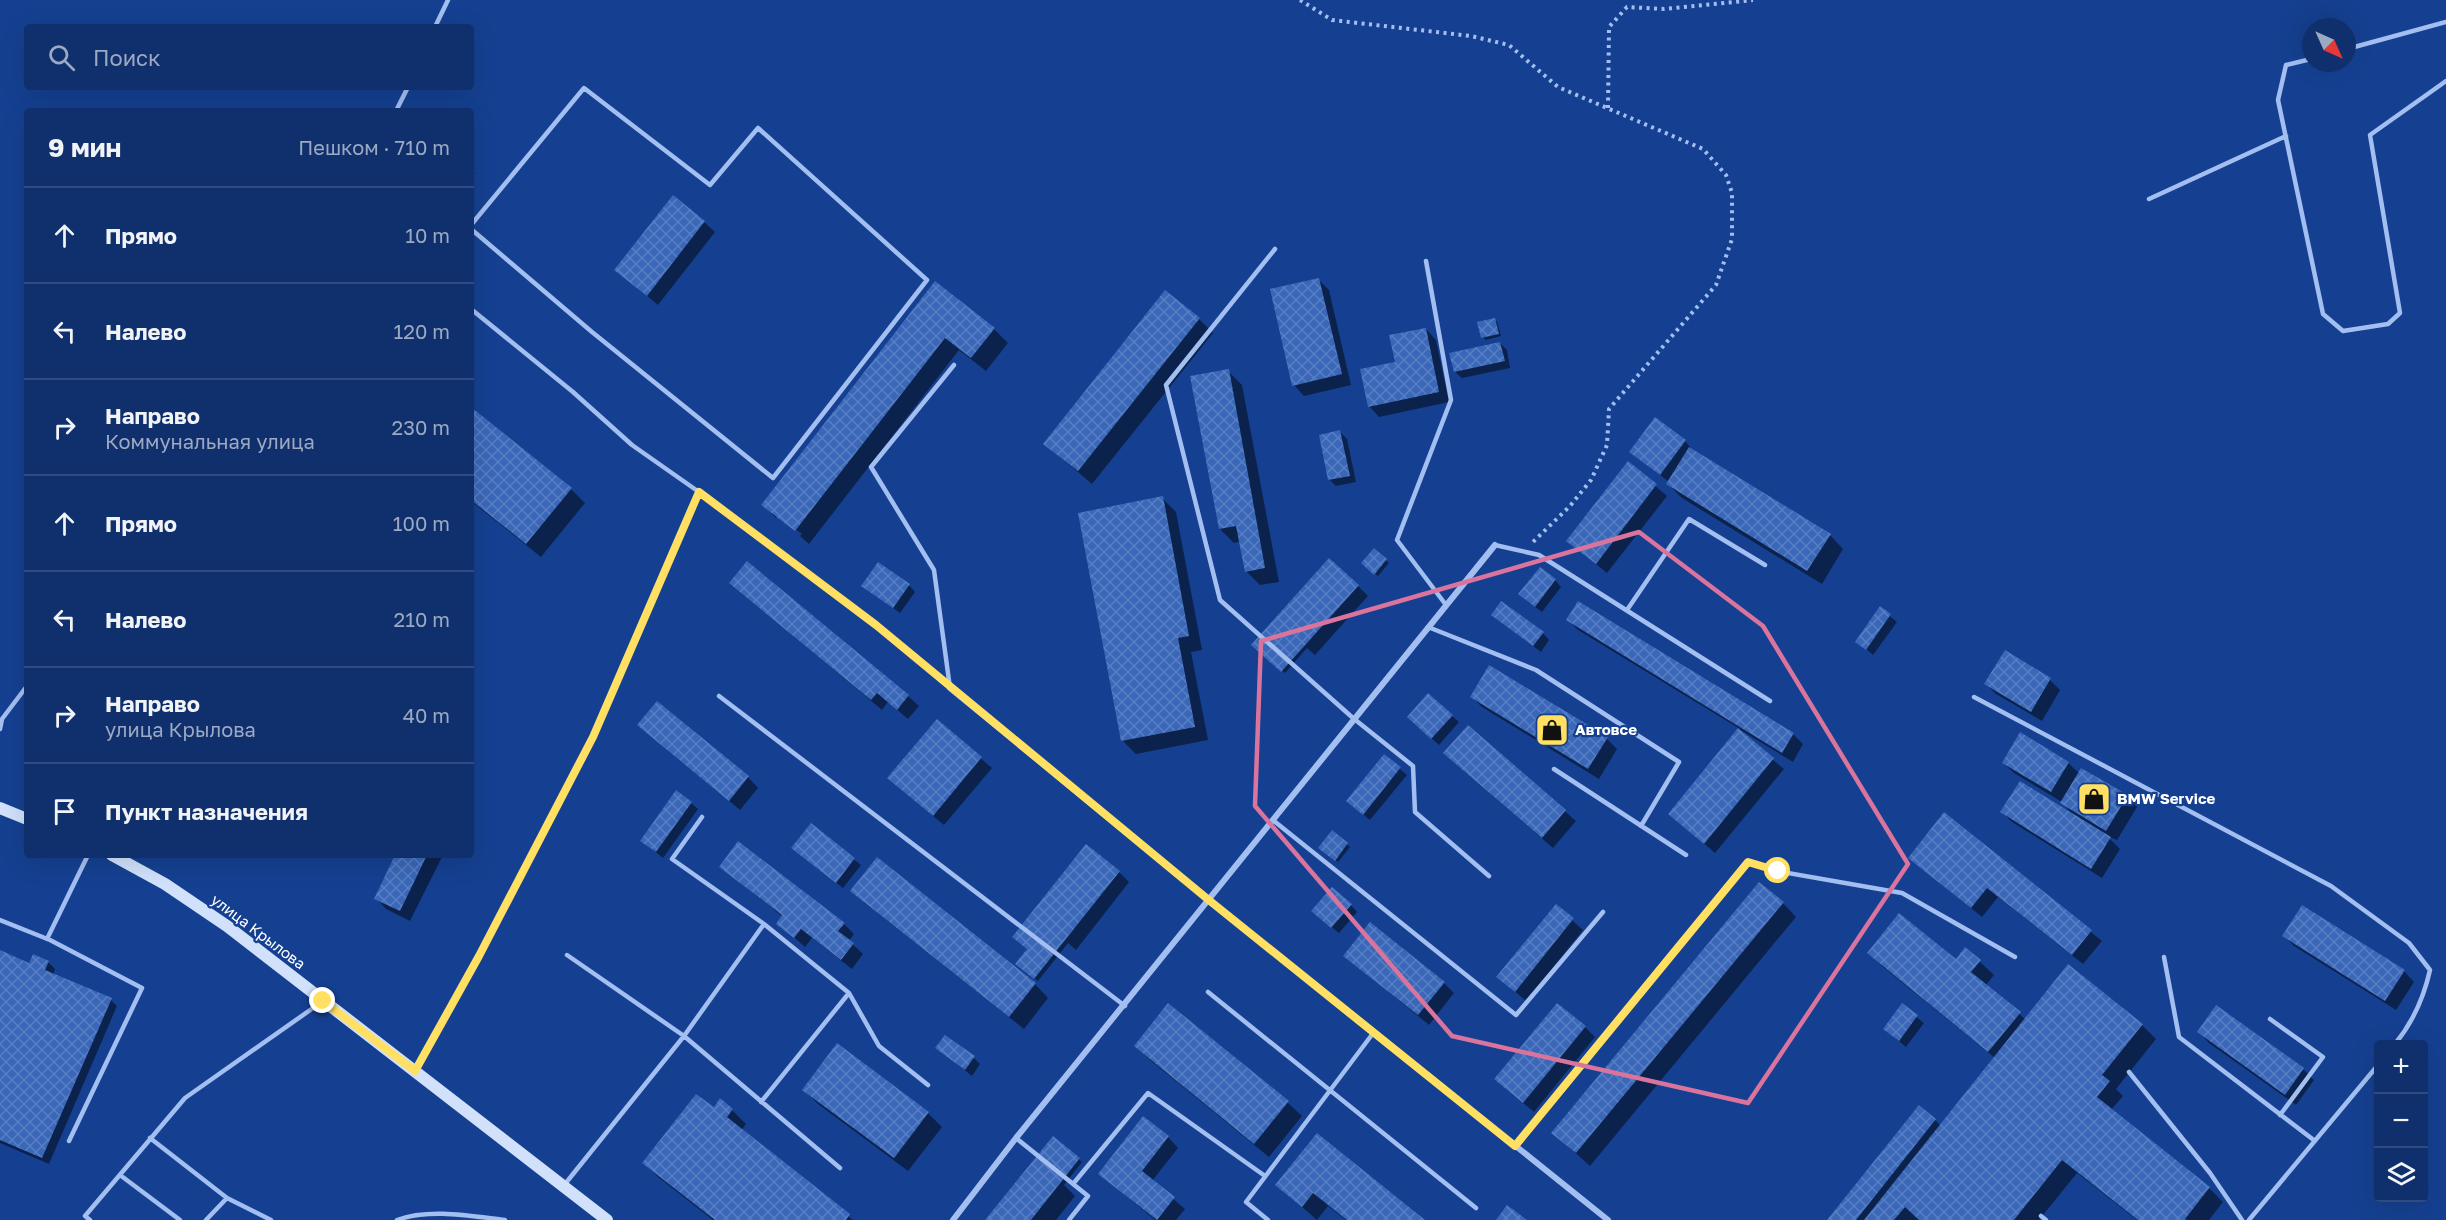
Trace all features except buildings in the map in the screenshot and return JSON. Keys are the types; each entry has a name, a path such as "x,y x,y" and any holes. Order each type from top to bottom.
{"street":[{"path":"953,1220 1016,1138 1274,821 1353,718 1495,546"},
{"path":"950,688 1210,901 1608,1220"},
{"path":"0,808 24,818"},
{"name":"улица Крылова","path":"117,858 165,884 227,926 607,1220"}],"lane":[{"path":"436,24 448,0"},
{"path":"2356,47 2446,22"},
{"path":"2302,61 2286,65 2278,100 2323,314 2343,331 2388,324 2400,314 2370,135 2446,81"},
{"path":"474,223 584,88 710,185 758,128 927,280 773,478 592,332 474,230"},
{"path":"398,108 406,90"},
{"path":"2148,199 2286,136"},
{"path":"1275,249 1166,385 1220,600 1353,718 1413,766 1414,812 1489,876"},
{"path":"1426,261 1451,400 1397,540 1446,605"},
{"path":"474,311 573,392 632,445 699,492 876,625 950,688"},
{"path":"950,688 934,570 871,467 954,365"},
{"path":"415,1071 479,956 593,737 699,492"},
{"path":"1627,610 1689,519 1765,565"},
{"path":"1495,546 1539,555 1770,701"},
{"path":"1428,627 1536,670 1679,762 1641,826"},
{"path":"0,729 2,719 24,690"},
{"path":"719,696 1125,1006"},
{"path":"1974,697 2331,886 2409,943 2430,970 2425,995 2405,1033 2399,1040"},
{"path":"1554,769 1686,855"},
{"path":"702,817 672,859 764,924 849,993 879,1046 928,1085"},
{"path":"1274,821 1516,1015 1603,912"},
{"path":"46,939 86,858"},
{"path":"1515,1146 1748,862 1778,871 1902,893 2015,957"},
{"path":"0,920 46,939 142,988 69,1141"},
{"path":"564,1186 684,1036 764,924"},
{"path":"567,955 684,1036 840,1168"},
{"path":"2164,957 2179,1037 2315,1141"},
{"path":"1208,992 1476,1208"},
{"path":"761,1102 849,993"},
{"path":"90,1220 85,1216 185,1098 323,1001"},
{"path":"2270,1019 2323,1057 2280,1114"},
{"path":"1268,1220 1246,1202 1374,1032"},
{"path":"2249,1220 2374,1071"},
{"path":"2129,1072 2211,1173 2242,1220"},
{"path":"1073,1184 1148,1093 1265,1176"},
{"path":"150,1138 227,1198 271,1220"},
{"path":"1016,1138 1088,1196 1069,1220"},
{"path":"120,1175 180,1220"},
{"path":"206,1220 227,1198"},
{"path":"397,1220 413,1214 505,1220"},
{"path":"2041,1216 2046,1220"}],"path":[{"path":"1300,0 1332,20 1471,36 1509,45 1558,87 1703,149 1726,174 1732,193 1732,239 1716,285 1609,410 1607,445 1591,480 1570,506 1524,551"},
{"path":"1608,108 1609,27 1627,7 1665,9 1753,0"}],"highlighted area":[{"path":"1639,532 1763,626 1908,864 1748,1103 1452,1036 1255,806 1261,641"}],"place":[{"name":"Автовсе","path":"1552,730"},
{"name":"BMW Service","path":"2094,799"}],"route":[{"path":"323,1001 415,1071 479,956 593,737 699,492 876,625 1210,901 1515,1146 1748,862 1778,871"}]}
